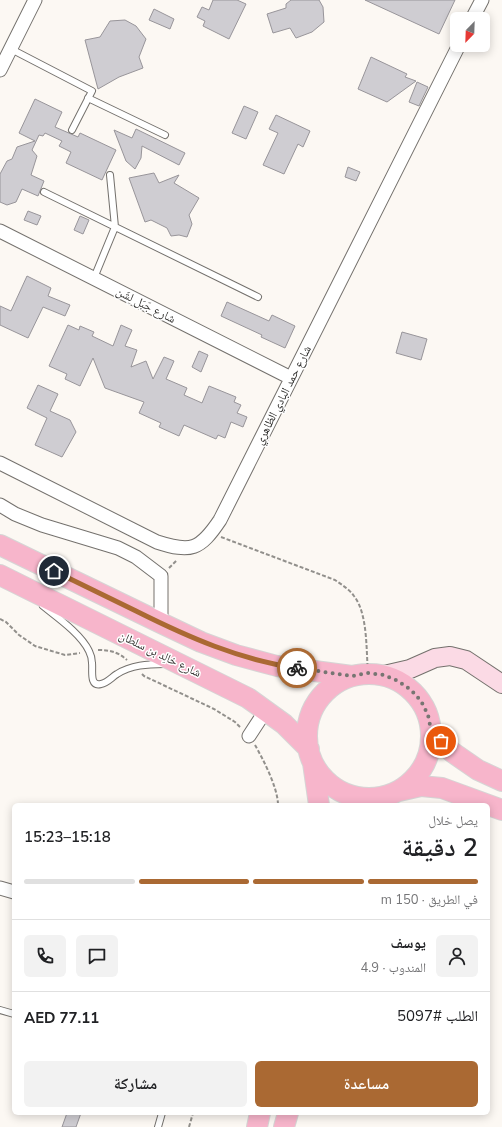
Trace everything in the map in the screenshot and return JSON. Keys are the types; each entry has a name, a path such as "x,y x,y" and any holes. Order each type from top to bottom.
{"main road":[{"path":"0,544 161,624 201,642 236,655 277,666 368,675 398,681 405,685 421,701 428,715 431,730 431,746 423,767 419,773 408,784 385,798"},
{"name":"شارع خالِد بن سلطان","path":"0,575 248,698 284,724 311,755"},
{"path":"319,803 307,731 311,712 321,696 335,684 368,675 410,669 435,658 450,656 466,660 502,684"},
{"path":"431,730 452,752 478,770 502,781"},
{"path":"311,755 322,776 335,787 350,794 366,798 385,798 421,786 430,786 442,788 483,803"},
{"path":"494,807 502,814"},
{"path":"257,1127 260,1115"},
{"path":"284,1127 287,1115"}],"street":[{"path":"0,70 35,0"},
{"path":"475,12 479,1"},
{"name":"شارع حمد البادي الظاهري","path":"190,548 201,544 211,534 220,520 455,52"},
{"name":"شارع جَبَل لِشَن","path":"0,231 292,378"},
{"path":"0,463 157,542 176,548 190,548"},
{"path":"0,505 15,514 42,525 118,548 136,556 161,576 161,624"},
{"path":"249,736 266,710"},
{"path":"0,888 12,891"}],"lane":[{"path":"11,49 92,91 72,130"},
{"path":"88,98 165,135"},
{"path":"94,278 116,227 110,175"},
{"path":"44,192 258,296"},
{"path":"20,585 76,634 86,645 92,663 92,677 94,683 103,684 119,672 134,666 157,664 182,665"},
{"path":"0,1010 12,1013"},
{"path":"158,1127 161,1115"}],"path":[{"path":"211,534 335,580 346,587 355,596 361,608 364,620 368,675"},
{"path":"161,576 190,548"},
{"path":"0,619 24,639 46,651 65,655 109,650 124,657 144,676 214,709 235,722 249,736 261,756 271,778 277,803"},
{"path":"189,1127 192,1115"}],"building":[{"path":"213,0 237,0 246,4 229,39 203,26 205,21 197,17 202,7 209,10"},
{"path":"291,0 319,0 323,7 324,22 312,32 296,38 290,28 273,33 267,14 286,8 286,4"},
{"path":"365,0 455,0 439,34"},
{"path":"154,9 174,19 170,29 149,20"},
{"path":"125,20 136,26 146,39 139,57 143,68 119,77 98,89 85,40 100,37 110,21"},
{"path":"371,57 407,74 405,77 416,81 387,102 358,89"},
{"path":"417,82 428,87 419,106 409,102"},
{"path":"35,99 62,112 55,127 78,137 80,133 116,150 102,180 66,163 71,152 59,146 62,141 45,133 43,136 39,135 32,150 37,156 31,175 44,181 38,196 22,189 16,202 7,205 0,202 0,174 7,161 12,159 17,147 35,141 19,133"},
{"path":"244,106 258,112 246,139 232,133"},
{"path":"276,115 310,131 303,147 298,144 284,174 263,165 278,133 269,129"},
{"path":"136,129 185,153 179,165 142,146 141,158 135,169 126,161 114,130 132,138"},
{"path":"348,167 360,172 356,181 345,177"},
{"path":"154,173 159,183 179,175 174,183 199,198 189,215 192,224 187,237 179,235 171,236 167,228 151,220 145,222 129,178"},
{"path":"28,211 41,216 37,225 24,220"},
{"path":"80,216 89,220 83,234 74,230"},
{"path":"27,276 51,288 48,296 70,305 65,316 43,307 28,338 0,325 0,306 11,311"},
{"path":"227,302 269,321 272,315 295,326 285,348 261,337 262,335 221,316"},
{"path":"68,325 79,330 80,326 94,332 92,336 113,346 121,325 132,330 125,346 137,350 131,367 146,361 153,379 164,357 174,361 166,379 187,388 184,395 202,403 209,386 236,397 234,402 241,405 237,413 247,417 243,427 231,422 225,438 218,435 216,439 184,425 179,436 159,427 161,423 139,413 144,402 105,388 93,358 80,386 65,379 67,374 49,366"},
{"path":"402,332 427,339 421,360 396,353"},
{"path":"199,351 208,355 201,372 192,367"},
{"path":"38,385 58,394 50,411 70,420 76,432 62,457 35,445 47,418 27,408"},
{"path":"66,1115 80,1115 76,1127 62,1127"}],"way so far":[{"path":"297,668 352,676 368,673 384,675 398,681 411,690 421,701 428,715 431,730 441,741"}],"route":[{"path":"54,571 201,642 236,655 277,666 297,668"}]}
